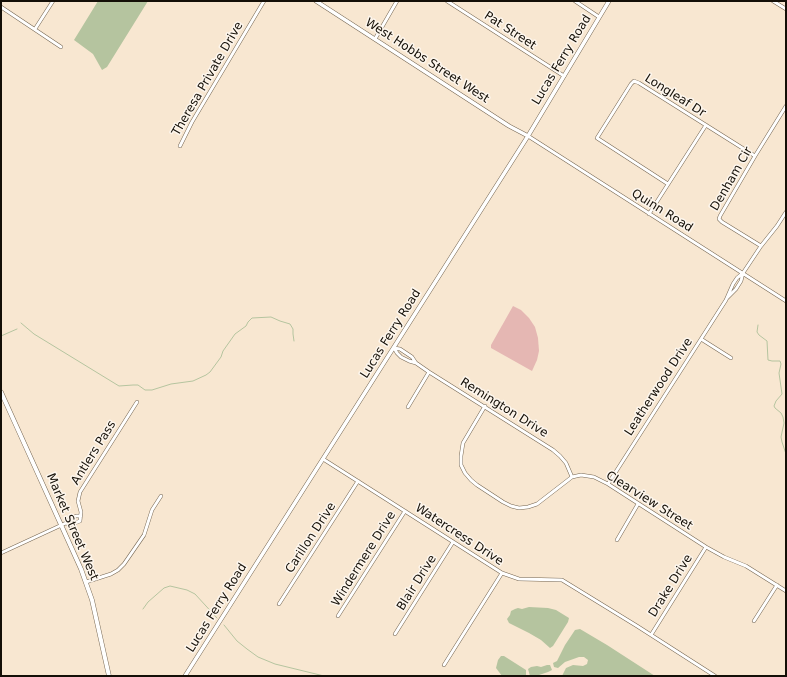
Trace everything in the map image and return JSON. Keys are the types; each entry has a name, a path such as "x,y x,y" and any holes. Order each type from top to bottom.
{"main road":[{"name":"Market Street West","path":"1,392 64,524 92,600 109,676"}],"street":[{"path":"34,29 53,1"},
{"name":"Theresa Private Drive","path":"180,146 192,122 264,1"},
{"name":"West Hobbs Street West","path":"316,1 509,126 528,136"},
{"path":"375,38 397,1"},
{"name":"Pat Street","path":"447,1 564,76"},
{"path":"575,1 599,17"},
{"name":"Lucas Ferry Road","path":"186,676 528,136 609,1"},
{"path":"773,1 786,9"},
{"path":"1,7 61,47"},
{"name":"Longleaf Dr","path":"668,184 597,138 630,84 634,82 639,83 755,156"},
{"name":"Denham Cir","path":"761,246 719,219 786,106"},
{"path":"649,214 706,125"},
{"name":"Quinn Road","path":"528,136 786,301"},
{"path":"743,274 761,246 778,226 786,212"},
{"name":"Leatherwood Drive","path":"608,484 726,300 733,284 737,278 743,274"},
{"path":"701,339 731,358"},
{"name":"Remington Drive","path":"394,348 401,356 416,363 546,445 560,456 568,467 572,477"},
{"path":"408,407 429,372"},
{"name":"Antlers Pass","path":"1,554 64,524 76,516 81,516 82,512 78,501 80,492 137,402"},
{"path":"485,406 463,443 460,456 461,465 465,473 477,485 511,506 524,508 537,504 572,477"},
{"name":"Watercress Drive","path":"323,459 502,573 520,578 562,580 715,676"},
{"name":"Clearview Street","path":"572,477 581,475 594,477 608,484 706,548 746,566 786,591"},
{"name":"Carillon Drive","path":"279,604 358,481"},
{"path":"86,582 110,574 118,570 124,564 144,535 152,510 161,496"},
{"path":"617,540 638,504"},
{"name":"Windermere Drive","path":"338,616 405,511"},
{"name":"Blair Drive","path":"395,634 453,542"},
{"name":"Drake Drive","path":"651,635 706,548"},
{"path":"444,665 502,573"},
{"path":"754,621 777,585"}],"shaded area":[{"path":"98,1 148,1 107,67 102,70 93,54 74,40"},
{"path":"513,306 521,310 535,327 539,351 532,371 491,348 491,345"},
{"path":"529,607 556,610 569,618 553,646 550,648 541,640 509,623 507,619 511,611 518,608 522,609"},
{"path":"580,629 655,676 562,676 566,668 573,665 583,666 587,664 588,660 584,657 579,657 565,662 558,668 554,667 553,663 557,661 575,630"},
{"path":"501,656 504,656 526,670 526,675 502,676 496,668 498,660"},
{"path":"550,665 552,670 539,675 530,676 528,669 531,667 541,667"}],"waterway":[{"path":"21,323 34,334 119,386 138,385 145,390 152,390 171,384 193,381 206,375 221,357 223,351 235,334 246,326 252,318 271,317 290,324 293,329 294,341"},
{"path":"758,325 757,332 767,341 768,360 780,361 781,364 779,373 782,394 774,406 783,417 784,423 781,437 786,454"},
{"path":"1,336 17,329"},
{"path":"143,609 148,602 164,588 170,586 187,590 195,594 217,618"},
{"path":"224,625 237,641 258,657 275,664 324,676"}]}
